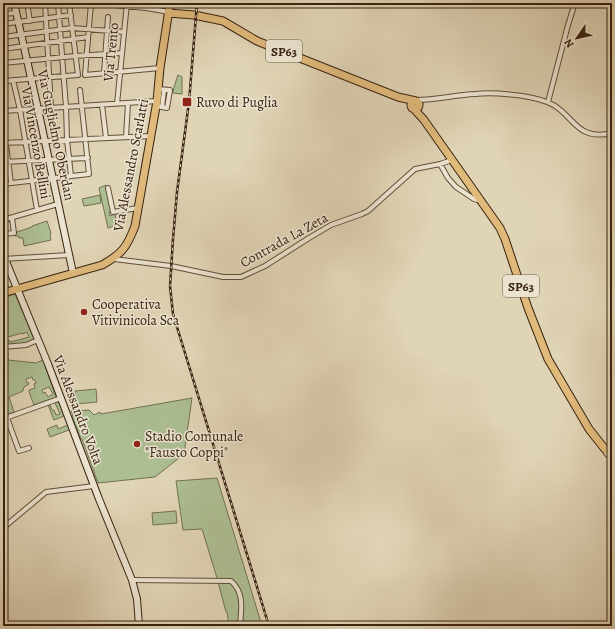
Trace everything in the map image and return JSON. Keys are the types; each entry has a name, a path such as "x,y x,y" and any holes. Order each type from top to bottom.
{"main road":[{"name":"Via Alessandro Scarlatti","path":"3,293 102,265 114,259 124,249 130,239 135,226 161,90 160,68 170,3"},
{"name":"SP63","path":"168,13 194,15 223,21 257,41 415,105 500,228 528,308 552,367 589,429 604,448 612,455"}],"street":[{"name":"Via Guglielmo Oberdan","path":"14,3 73,273"},
{"path":"27,3 30,21"},
{"path":"45,3 51,108"},
{"path":"58,3 67,140 71,176"},
{"path":"3,81 78,75 69,3"},
{"path":"160,68 85,75 92,3 126,5 164,11 168,13"},
{"path":"146,3 146,8"},
{"path":"548,102 575,3"},
{"name":"Via Trento","path":"117,104 126,5"},
{"path":"3,14 15,13"},
{"path":"3,24 71,15"},
{"path":"104,73 108,17"},
{"path":"3,37 72,28 124,32"},
{"path":"3,49 88,37"},
{"path":"3,63 48,58 122,54"},
{"name":"Via Vincenzo Bellini","path":"14,80 37,210"},
{"path":"3,184 89,174 80,90"},
{"path":"3,111 128,103 158,105 168,108 170,90 161,90"},
{"path":"415,105 428,100 475,94 510,95 534,98 548,102 558,109 577,127 584,131 598,135 612,133"},
{"path":"126,137 128,103"},
{"path":"102,105 106,138"},
{"path":"3,122 4,143 11,183"},
{"path":"4,143 151,136"},
{"path":"3,162 88,158"},
{"name":"Contrada La Zeta","path":"114,259 181,268 223,277 241,277 266,266 331,225 368,211 415,169 452,160"},
{"path":"440,164 448,178 456,187 474,199 480,199"},
{"path":"108,188 113,212 138,208"},
{"path":"3,220 58,204"},
{"path":"3,234 14,233 12,218"},
{"path":"4,257 69,255"},
{"name":"Via Alessandro Volta","path":"4,257 132,580 137,599 139,626"},
{"path":"3,348 26,345 38,340"},
{"path":"29,448 19,451 5,418 61,398"},
{"path":"604,448 612,460"},
{"path":"3,528 46,492 94,486"},
{"path":"132,580 231,581 237,589 242,602 240,626"}],"green space":[{"path":"178,75 182,77 182,94 173,93"},
{"path":"106,185 111,211 109,212 110,216 115,214 117,225 108,228 99,188"},
{"path":"100,195 101,203 84,206 82,199"},
{"path":"47,221 51,233 51,240 24,246 23,238 15,236 14,233"},
{"path":"15,294 34,339 26,343 3,345 3,342 9,340 10,342 29,337 27,332 3,337 3,298"},
{"path":"3,352 8,352 8,360 36,363 43,360 56,397 34,405 29,390 35,388 34,384 36,383 32,377 26,379 27,383 28,382 29,384 24,387 23,391 9,397 14,412 3,416","holes":["49,387 53,394 48,397 42,390"]},
{"path":"96,389 97,402 76,404 75,391"},
{"name":"Stadio Comunale \"Fausto Coppi\"","path":"192,398 184,454 155,477 98,483 71,411 89,410 94,415 100,412 101,414"},
{"path":"59,402 64,416 54,420 48,405 50,405 52,410 54,410 56,415 60,414 55,403"},
{"path":"57,425 58,429 68,425 69,430 50,437 47,429"},
{"path":"217,478 262,626 229,626 227,612 202,529 183,530 176,481"},
{"path":"176,511 177,523 153,525 152,513"}],"railway":[{"path":"197,3 189,102 177,192 173,239 170,286 173,314 269,626"}],"place":[{"name":"Ruvo di Puglia","path":"187,102"},
{"name":"Cooperativa Vitivinicola Sca","path":"84,312"},
{"name":"Stadio Comunale \"Fausto Coppi\"","path":"137,444"}]}
